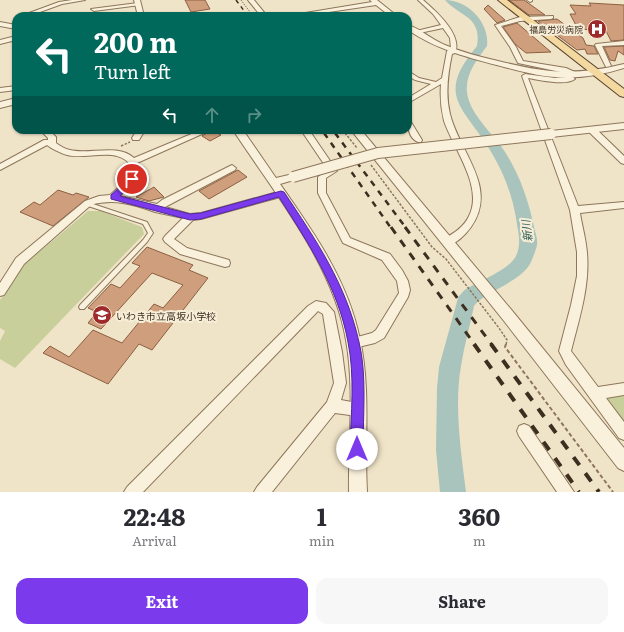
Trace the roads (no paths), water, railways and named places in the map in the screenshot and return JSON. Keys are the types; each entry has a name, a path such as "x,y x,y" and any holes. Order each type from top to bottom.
{"main road":[{"path":"502,0 624,94"}],"street":[{"path":"36,12 62,1 83,0"},
{"path":"251,0 261,12"},
{"path":"420,0 436,13 444,26 449,29 452,37 455,48 445,79 445,102 448,120 474,180 476,195 474,218 449,250"},
{"path":"94,9 137,2 141,12"},
{"path":"314,12 375,2 389,12"},
{"path":"550,17 525,18 498,25 513,47 520,62 544,69 570,70 572,75"},
{"path":"8,25 12,22"},
{"path":"0,24 12,26"},
{"path":"412,33 444,26"},
{"path":"412,33 437,46 453,52 540,73 572,75 624,66"},
{"path":"0,42 12,39"},
{"path":"608,66 598,45 624,43"},
{"path":"596,72 624,61"},
{"path":"572,75 572,79 555,80 525,76 525,79 575,210 582,252 582,276 577,305 565,351 570,361 624,433"},
{"path":"412,76 417,80 437,84"},
{"path":"412,99 445,79"},
{"path":"0,90 12,88"},
{"path":"0,105 12,102"},
{"path":"273,182 378,153 624,126"},
{"path":"591,129 624,161"},
{"path":"412,130 418,140"},
{"path":"49,134 52,137 52,145"},
{"path":"136,138 138,134"},
{"path":"133,162 198,134"},
{"path":"241,134 316,248 331,274 341,300 354,343 357,409 358,492"},
{"path":"308,134 333,171 322,177 322,193 346,240 351,244 377,252 388,258 403,279 405,288 404,294 380,334 375,338 354,343"},
{"path":"359,134 504,323 624,462"},
{"path":"0,168 47,142 69,152 111,153 121,155 133,162"},
{"path":"114,197 132,179 134,173 133,162"},
{"path":"157,209 165,202 232,168"},
{"path":"0,292 20,261 87,204 99,198 114,197 190,217 201,216 281,194"},
{"path":"575,210 624,205"},
{"path":"190,217 168,239 184,251 225,263"},
{"path":"132,492 316,306 322,306 328,312 336,352 340,383 332,406 262,492"},
{"path":"595,394 624,389"},
{"path":"332,406 357,409"},
{"path":"524,431 566,492"}],"lane":[{"path":"82,307 145,241 151,232 145,223 87,204"}],"waterway":[{"name":"新川","path":"449,0 473,16 481,27 483,39 482,46 468,63 461,85 461,93 464,105 497,150 514,182 522,207 529,244 522,262 498,281 471,295 465,304 450,367 448,388 448,450 453,492"}],"railway":[{"path":"236,0 245,12"},
{"path":"325,134 391,228"},
{"path":"336,134 406,228"},
{"path":"391,227 475,345"},
{"path":"405,227 492,345"},
{"path":"474,344 579,492"},
{"path":"491,344 599,492"}],"place":[{"name":"福島労災病院","path":"597,29"},
{"name":"いわき市立高坂小学校","path":"102,315"}]}
